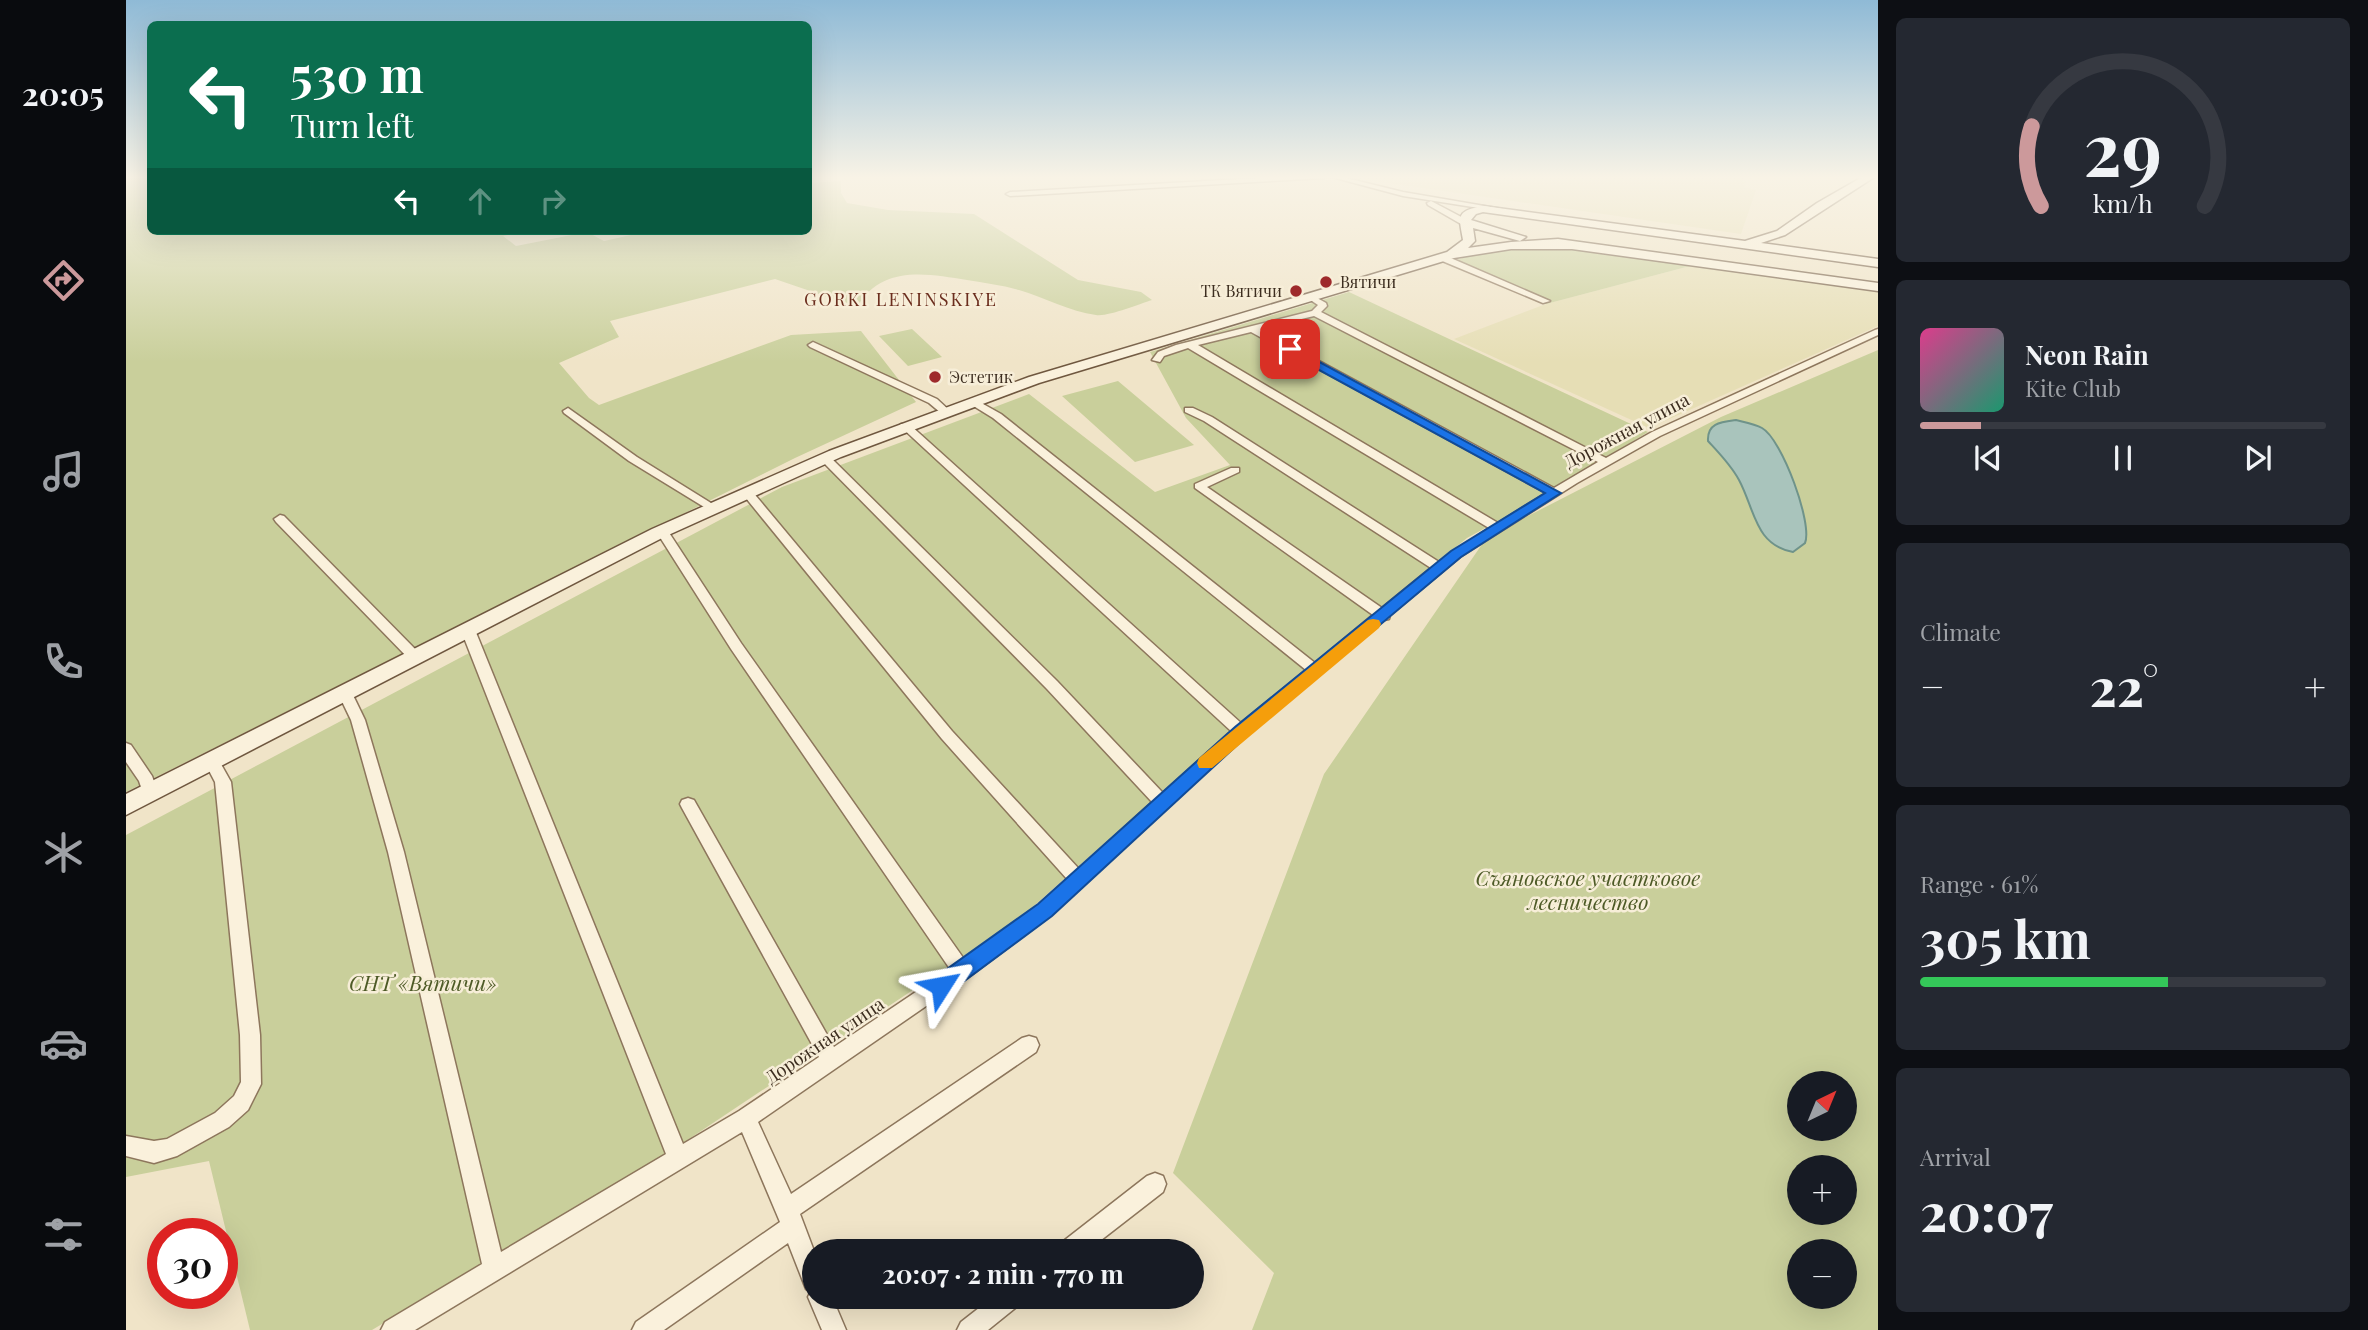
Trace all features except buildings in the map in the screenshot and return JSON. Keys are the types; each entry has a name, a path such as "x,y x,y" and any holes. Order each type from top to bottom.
{"main road":[{"path":"1447,256 1469,241 1468,238"},
{"path":"1525,238 1878,287"},
{"path":"1696,238 1876,263"},
{"path":"1737,244 1768,238"},
{"path":"1782,238 1786,243 1819,255"},
{"path":"126,805 662,531 825,458 905,426 1096,361 1312,305 1447,256 1493,245 1518,243 1572,246"}],"street":[{"path":"1447,256 1546,301"},
{"path":"1157,360 1161,354 1189,344 1251,328 1312,305 1606,462"},
{"path":"1251,328 1554,493"},
{"name":"Дорожная улица","path":"393,1330 747,1118 962,971 1045,910 1241,732 1456,554 1656,434 1878,332"},
{"path":"1189,344 1498,528"},
{"path":"813,345 933,401 945,411"},
{"path":"972,402 997,416 1315,670"},
{"path":"1189,410 1208,419 1440,568"},
{"path":"568,411 634,459 713,508"},
{"path":"905,426 1241,732"},
{"path":"825,458 1052,685 1162,802"},
{"path":"1235,470 1199,486 1384,616"},
{"path":"747,492 947,735 1078,880"},
{"path":"281,519 415,657"},
{"path":"662,531 743,657 962,971"},
{"path":"468,630 678,1158"},
{"path":"345,693 358,720 396,852 494,1268"},
{"path":"126,749 146,780 150,792"},
{"path":"126,1146 154,1152 170,1149 222,1120 241,1103 251,1084 250,1035 223,782 212,761"},
{"path":"688,804 831,1060"},
{"path":"644,1330 789,1219 1029,1045"},
{"path":"747,1118 802,1251"},
{"path":"1085,1239 1156,1184"},
{"path":"825,1309 834,1330"},
{"path":"969,1330 996,1309"}],"shaded area":[{"path":"1690,266 1878,291 1878,326 1649,428 1454,339 1546,304"}],"green space":[{"path":"126,238 506,238 516,246 556,238 598,238 604,241 617,238 1012,238 1078,280 1141,292 1152,300 1116,312 1096,315 1006,287 921,274 892,278 879,284 867,293 857,307 775,279 610,321 619,337 559,363 589,398 599,405 791,335 861,331 916,402 795,458 126,792"},
{"path":"1489,249 1566,249 1690,266 1546,304 1451,262"},
{"name":"СНТ «Вятичи»","path":"1349,292 1648,432 1547,494 1467,538 1229,733 1018,920 680,1145 372,1330 250,1330 238,1281 238,1218 223,1218 209,1161 126,1177 126,835 782,487 1029,394 1155,492 1230,465 1186,418 1150,352"},
{"path":"912,329 942,357 908,366 879,336"},
{"name":"Съяновское участковое лесничество","path":"1878,350 1878,1330 1252,1330 1274,1273 1173,1173 1324,774 1487,537 1721,417"},
{"path":"1118,381 1194,445 1135,462 1062,396"}],"water":[{"path":"1736,420 1762,428 1770,435 1787,464 1800,501 1806,533 1805,543 1793,552 1780,548 1763,534 1736,475 1708,441 1712,427"}],"slow traffic":[{"path":"1206,763 1373,624"}],"place":[{"name":"Вятичи","path":"1326,282"},
{"name":"ТК Вятичи","path":"1296,291"},
{"name":"Эстетик","path":"935,377"}],"district":[{"name":"GORKI LENINSKIYE","path":"901,300"}],"route":[{"path":"941,986 1045,910 1241,732 1456,554 1554,493 1290,349"}]}
